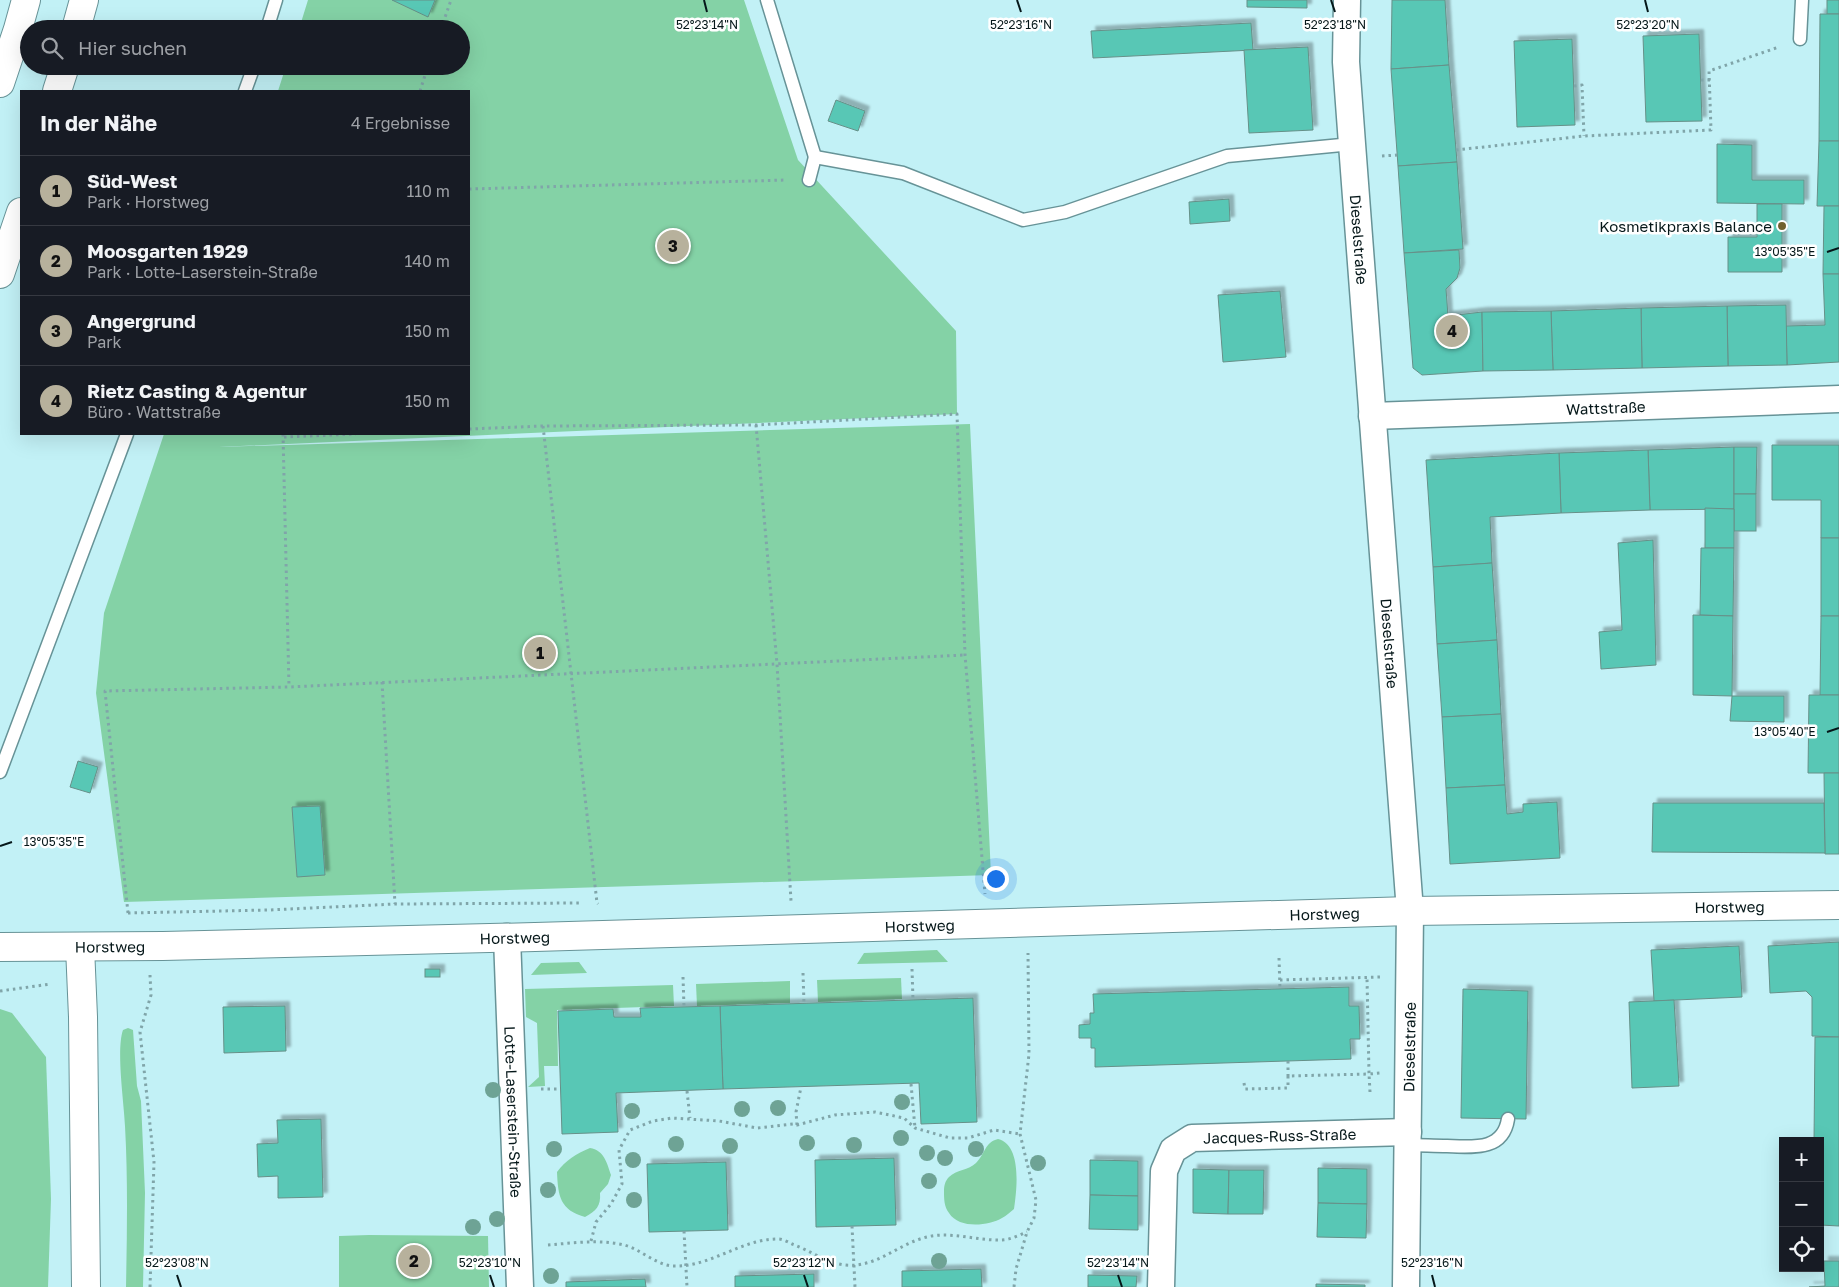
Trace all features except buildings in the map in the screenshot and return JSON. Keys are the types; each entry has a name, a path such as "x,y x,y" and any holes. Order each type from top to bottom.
{"main road":[{"path":"18,0 18,29"},
{"path":"20,20 26,0"},
{"path":"78,20 84,0"},
{"path":"0,83 20,22"},
{"path":"57,90 61,75"},
{"path":"0,274 20,215"},
{"name":"Horstweg","path":"0,947 163,946 1410,911 1839,905"},
{"path":"80,947 83,1017 86,1287"}],"street":[{"name":"Dieselstraße","path":"1347,0 1346,62 1410,911 1406,1287"},
{"name":"Wattstraße","path":"1372,416 1839,399"},
{"name":"Lotte-Laserstein-Straße","path":"506,937 520,1287"},
{"name":"Jacques-Russ-Straße","path":"1161,1287 1164,1171 1173,1150 1192,1138 1408,1138"}],"lane":[{"path":"269,20 276,0"},
{"path":"767,0 816,157 809,180"},
{"path":"1800,39 1802,0"},
{"path":"245,90 251,75"},
{"path":"816,157 903,173 1023,220 1065,212 1227,156 1352,144"},
{"path":"0,772 127,435"},
{"path":"1408,1138 1475,1147 1487,1145 1497,1140 1503,1134 1507,1128 1508,1119"}],"path":[{"path":"444,20 451,0"},
{"path":"1456,150 1584,136 1711,130 1710,71 1800,39"},
{"path":"420,90 425,75"},
{"path":"1701,80 1710,80"},
{"path":"1574,86 1582,85 1584,136"},
{"path":"470,189 809,180"},
{"path":"470,429 542,426 756,425 957,414 965,655 987,923"},
{"path":"756,425 777,664 792,929"},
{"path":"147,913 395,904 597,903 572,673 542,426"},
{"path":"283,435 288,687"},
{"path":"128,913 105,691 288,687 965,655"},
{"path":"382,682 395,904"},
{"path":"1014,1287 1016,1269 1027,1232 1034,1218 1036,1200 1020,1134 1029,1054 1027,922"},
{"path":"1279,958 1280,989"},
{"path":"912,969 913,1000"},
{"path":"803,973 804,1004"},
{"path":"683,976 684,1007"},
{"path":"1280,980 1384,977"},
{"path":"1367,978 1370,1092"},
{"path":"150,983 151,995 140,1032 154,1162 150,1287"},
{"path":"1244,1083 1245,1089 1288,1088 1288,1061"},
{"path":"1288,1076 1369,1074"},
{"path":"911,1084 914,1128"},
{"path":"797,1125 796,1112 801,1087"},
{"path":"687,1090 690,1118"},
{"path":"591,1241 596,1222 611,1204 622,1184 619,1150 630,1130 653,1121 690,1118 756,1128 797,1125 835,1115 875,1112 904,1118 914,1128 950,1138 968,1138 994,1130 1020,1134"},
{"path":"852,1226 855,1287"},
{"path":"684,1231 687,1287"},
{"path":"517,1247 591,1241 624,1245 669,1265 686,1266 713,1259 730,1250 757,1242 780,1239 843,1265 854,1265 882,1258 923,1238 951,1235 1004,1240 1027,1232"}],"green space":[{"path":"308,0 744,0 798,160 956,331 957,414 219,447 970,424 991,875 124,902 96,693 104,613 164,435 470,435 470,90 278,90 283,75 470,75 470,20 302,20"},
{"path":"937,950 948,962 857,964 864,953"},
{"path":"579,962 587,973 531,975 541,963"},
{"path":"901,978 902,999 818,1002 817,980"},
{"path":"790,981 790,1003 697,1006 696,984"},
{"path":"673,985 674,1006 557,1010 558,1066 544,1066 545,1086 528,1087 539,1077 537,1023 526,1017 525,989"},
{"path":"0,1009 12,1013 46,1057 51,1199 48,1287 0,1287"},
{"path":"128,1028 133,1030 137,1086 141,1101 145,1193 143,1287 126,1287 127,1166 120,1050 123,1030"},
{"path":"998,1139 1006,1143 1014,1159 1017,1180 1014,1209 1004,1217 989,1223 966,1224 960,1222 946,1208 944,1187 946,1182 952,1175 976,1163 990,1143"},
{"path":"590,1148 602,1154 611,1175 608,1184 600,1193 600,1201 597,1208 585,1217 565,1206 558,1188 557,1172 572,1158"},
{"path":"339,1236 488,1236 489,1287 339,1287"}],"place":[{"name":"Kosmetikpraxis Balance","path":"1782,226"},
{"name":"Angergrund","path":"673,246"},
{"name":"Rietz Casting & Agentur","path":"1452,331"},
{"name":"Süd-West","path":"540,653"},
{"name":"Moosgarten 1929","path":"414,1261"}]}
